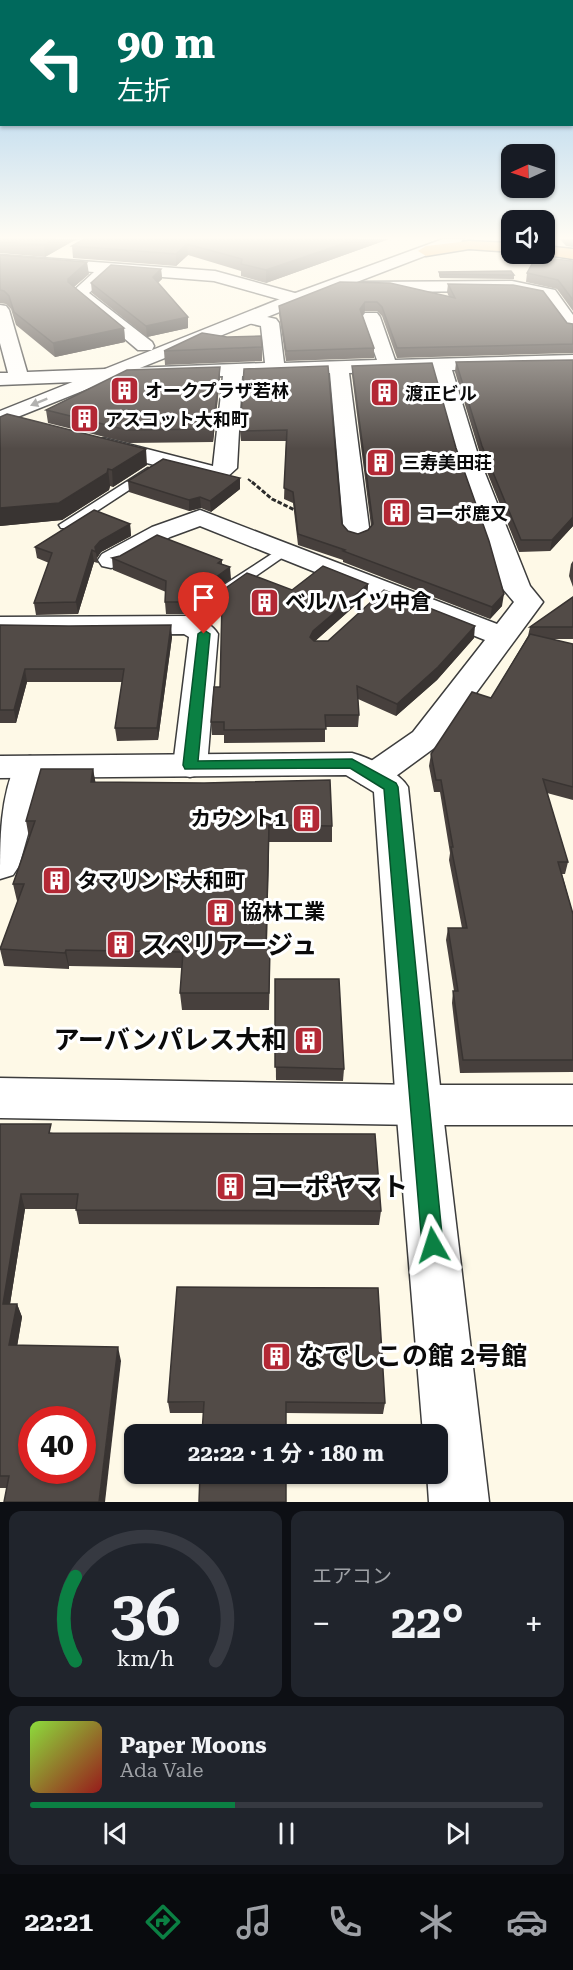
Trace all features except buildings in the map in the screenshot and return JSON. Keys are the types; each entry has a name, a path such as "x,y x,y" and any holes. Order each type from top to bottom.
{"street":[{"path":"99,309 145,346"},
{"path":"0,401 248,309"},
{"path":"0,419 250,318 265,309"},
{"path":"560,309 573,327"},
{"path":"0,310 9,379 233,370 573,361"},
{"path":"371,317 388,366"},
{"path":"250,318 270,323 275,369"},
{"path":"373,776 425,739 529,603 517,589 480,490 441,365"},
{"path":"339,367 357,535"},
{"path":"83,440 217,474 226,468 233,370"},
{"path":"0,419 37,428"},
{"path":"111,560 160,532 200,517 284,550 377,597 504,637"},
{"path":"0,626 190,625 204,634 190,765"},
{"path":"0,866 15,767 352,764 391,787 418,1105 459,1502"},
{"path":"0,1098 418,1105 573,1105"}],"lane":[{"path":"66,525 164,461"},
{"path":"220,595 284,550"}],"place":[{"name":"オークプラザ若林","path":"124,390"},
{"name":"渡正ビル","path":"384,393"},
{"name":"アスコット大和町","path":"84,419"},
{"name":"三寿美田荘","path":"381,462"},
{"name":"コーポ鹿又","path":"397,513"},
{"name":"ベルハイツ中倉","path":"264,602"},
{"name":"カウント1","path":"307,819"},
{"name":"タマリンド大和町","path":"56,881"},
{"name":"協林工業","path":"220,912"},
{"name":"スペリアージュ","path":"120,945"},
{"name":"アーバンパレス大和","path":"308,1040"},
{"name":"コーポヤマト","path":"231,1187"},
{"name":"なでしこの館 2号館","path":"277,1356"}],"route":[{"path":"204,634 190,765 352,764 391,787 418,1105 433,1245"}]}
